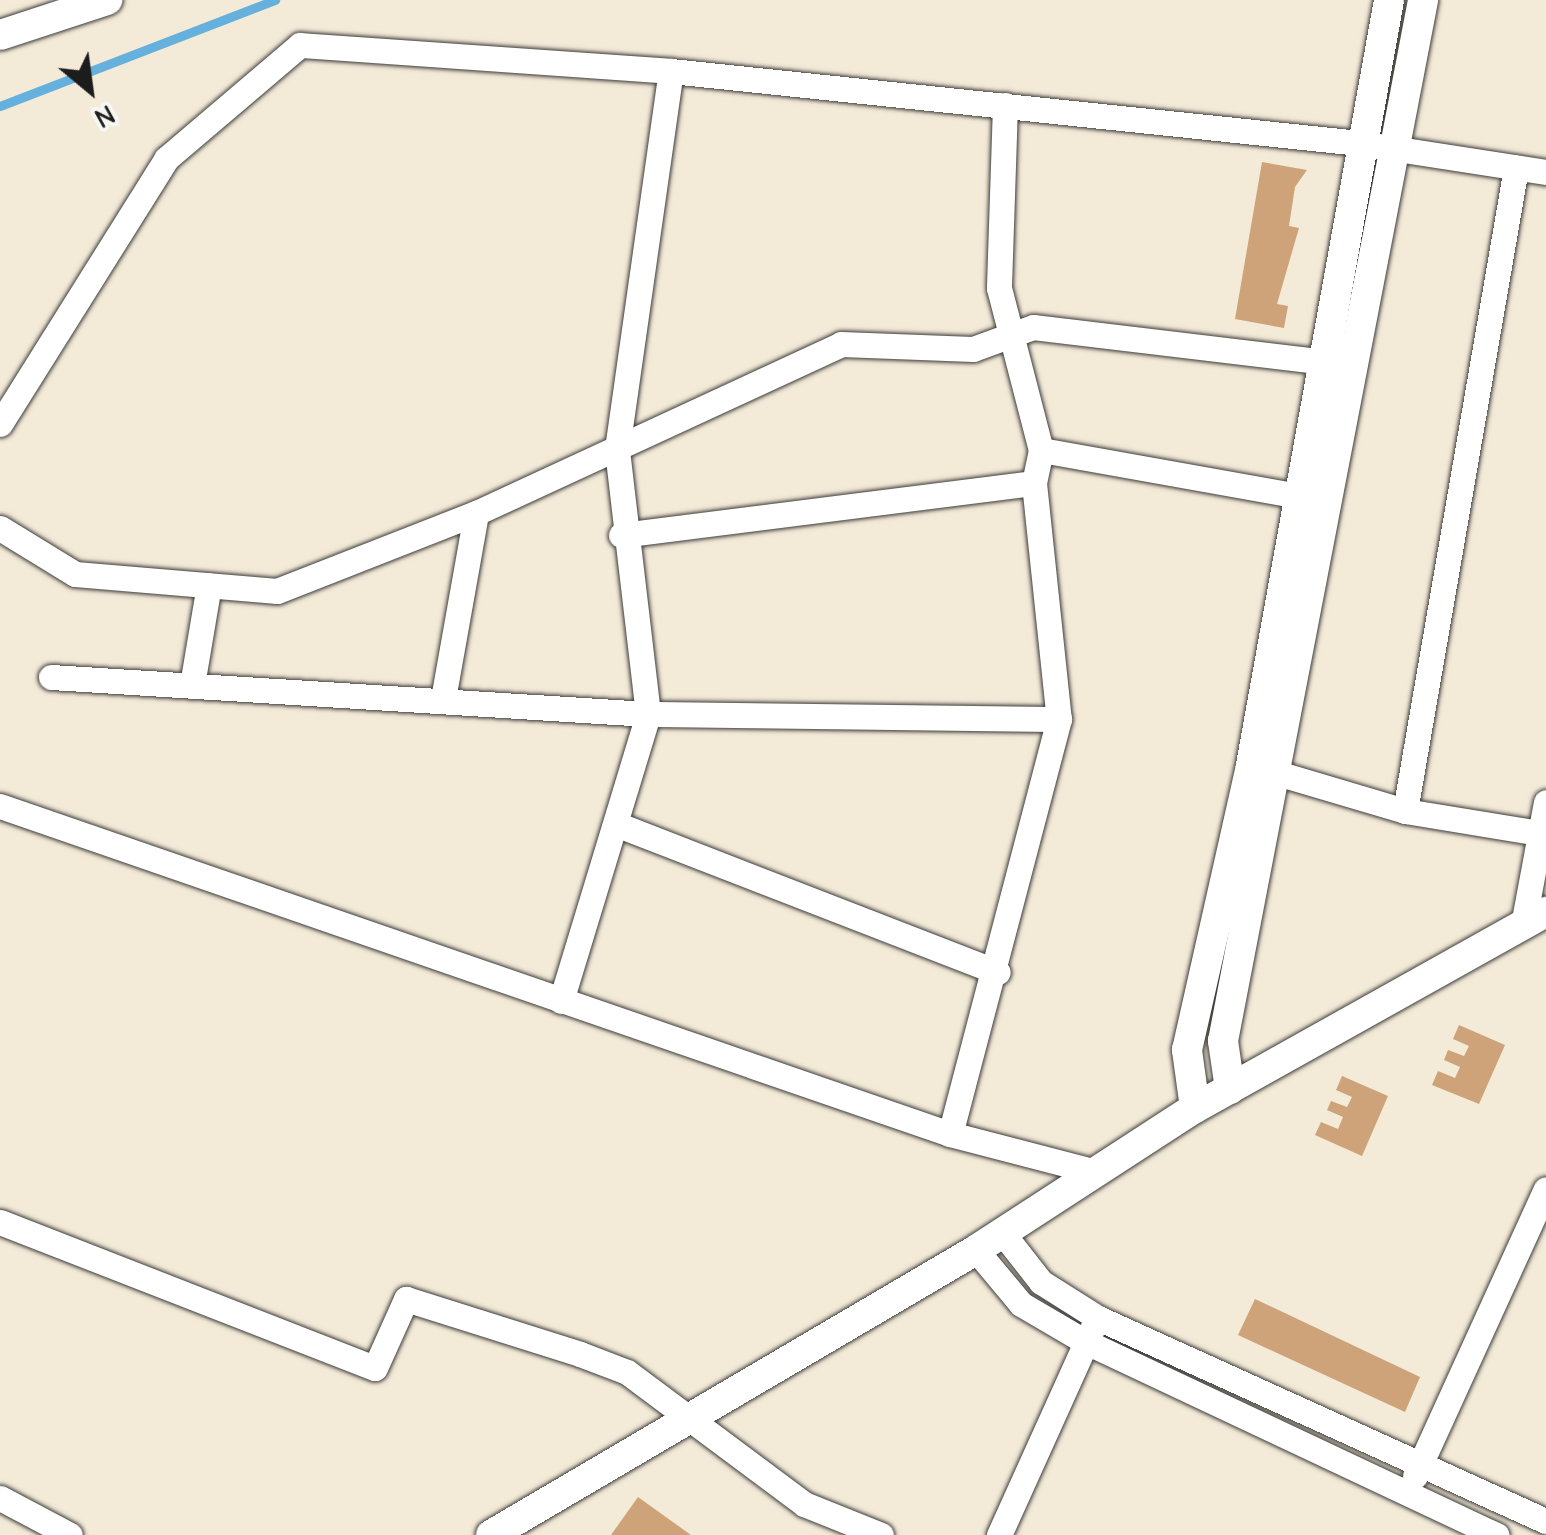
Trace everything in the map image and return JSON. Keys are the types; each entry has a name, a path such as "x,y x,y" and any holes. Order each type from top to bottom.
{"street":[{"path":"0,35 108,0"},
{"path":"1339,363 1359,143 1390,0"},
{"path":"1230,1089 1223,1041 1265,770 1339,363 1423,0"},
{"path":"0,424 166,159 300,45 671,71 1005,105 1359,143 1546,172"},
{"path":"561,1001 621,826 648,714 621,535 617,448 671,71"},
{"path":"950,1134 998,972 1059,718 1034,483 1041,450 1006,333 999,288 1005,105"},
{"path":"1405,811 1516,168"},
{"path":"0,528 75,574 277,590 476,513 841,344 973,348 1006,333 1033,327 1339,363"},
{"path":"1041,450 1315,499"},
{"path":"621,535 1034,483"},
{"path":"442,700 476,513"},
{"path":"192,685 209,585"},
{"path":"51,676 648,714 1059,718"},
{"path":"1265,770 1405,811 1543,833"},
{"path":"1196,1108 1187,1050 1265,770"},
{"path":"491,1535 976,1250 1196,1108 1534,918 1546,802"},
{"path":"0,806 950,1134 1092,1172"},
{"path":"621,826 998,972"},
{"path":"1407,1493 1546,1189"},
{"path":"0,1222 375,1368 406,1298 627,1372 693,1417 804,1504 880,1535"},
{"path":"1001,1231 1041,1282 1098,1318 1546,1520"},
{"path":"976,1250 1022,1304 1084,1341 1497,1535"},
{"path":"1000,1535 1084,1341 1098,1318"},
{"path":"0,1498 70,1535"}],"building":[{"path":"1262,162 1307,170 1295,187 1289,226 1299,228 1277,304 1288,306 1284,328 1235,319"},
{"path":"1459,1025 1505,1045 1479,1104 1432,1085 1438,1071 1455,1078 1460,1067 1444,1060 1448,1050 1464,1056 1469,1046 1453,1039"},
{"path":"1342,1076 1388,1096 1362,1156 1315,1135 1321,1122 1338,1129 1343,1117 1327,1110 1331,1101 1347,1107 1352,1097 1336,1090"},
{"path":"1255,1299 1420,1377 1405,1412 1238,1335"},
{"path":"638,1497 691,1535 611,1535"}],"waterway":[{"path":"0,106 275,0"}]}
